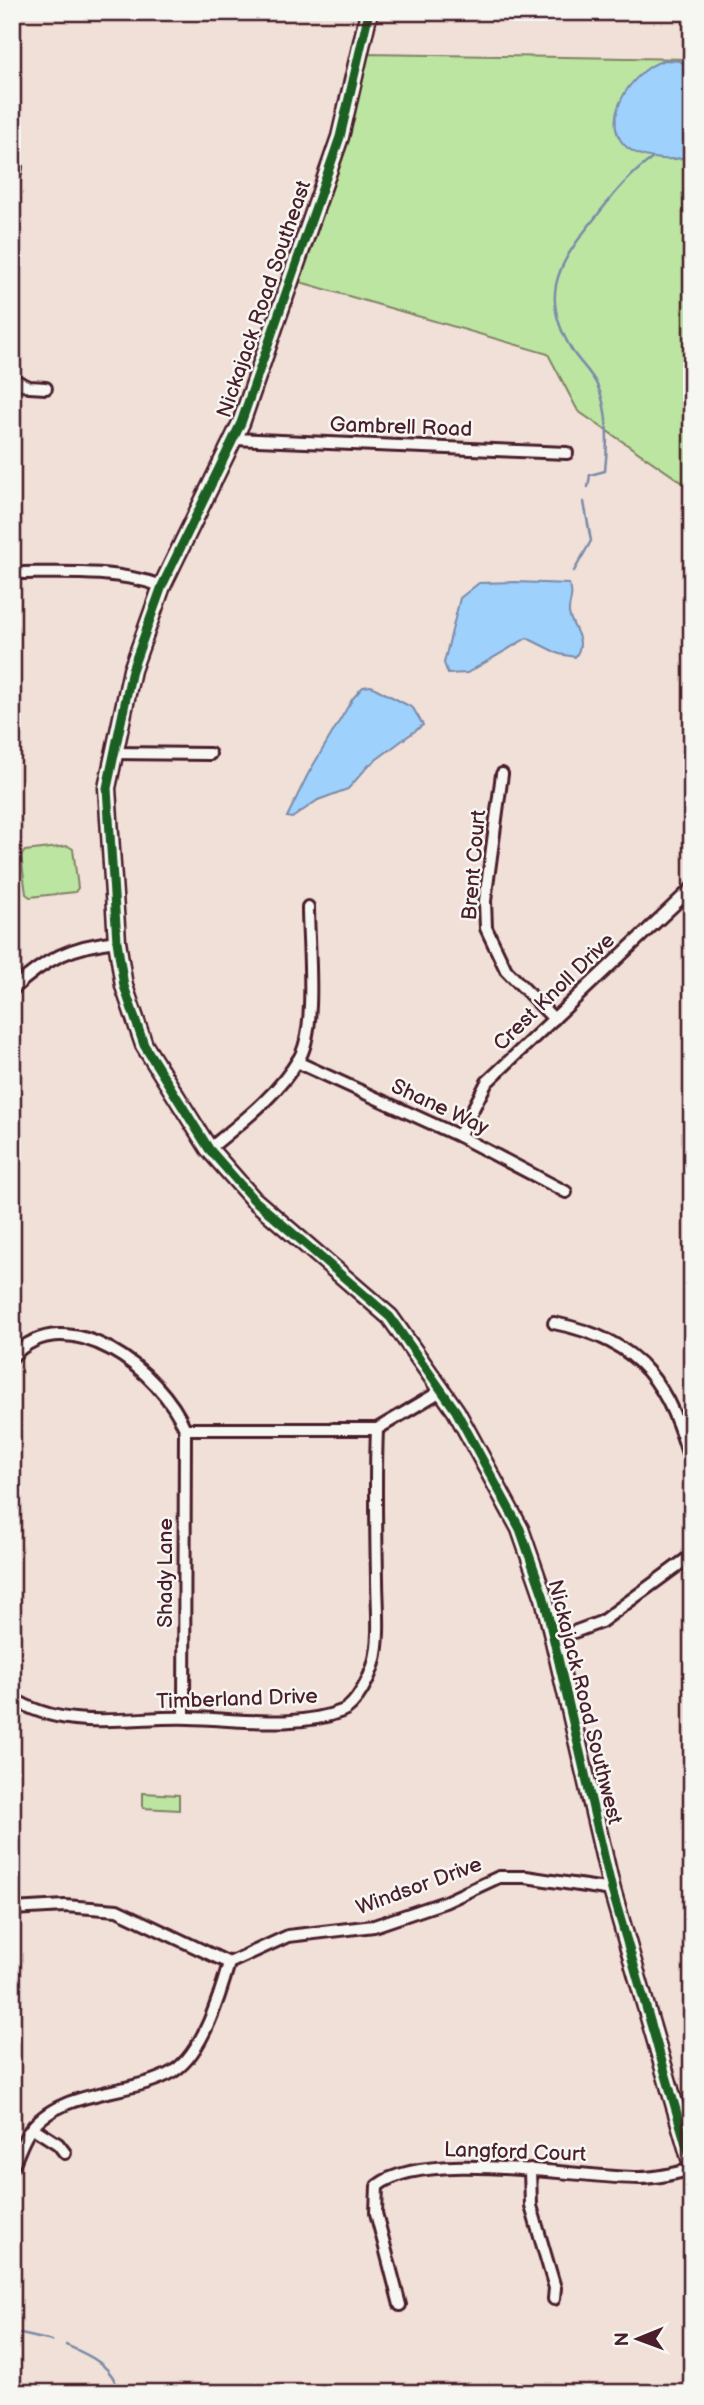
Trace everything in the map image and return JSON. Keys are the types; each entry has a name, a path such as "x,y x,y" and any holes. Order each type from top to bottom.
{"street":[{"name":"Nickajack Road Southeast","path":"162,586 234,439 340,137 369,12"},
{"path":"12,159 16,167 12,186"},
{"path":"12,379 29,387 46,388"},
{"name":"Gambrell Road","path":"234,439 567,453"},
{"path":"12,573 105,573 135,576 162,586"},
{"name":"Nickajack Road Southwest","path":"162,586 132,670 112,753 107,788 117,941 124,986 144,1045 209,1149 253,1199 390,1317 456,1411 520,1530 555,1639 611,1890 692,2167"},
{"path":"112,753 210,754"},
{"name":"Brent Court","path":"502,774 485,901 486,928 506,970 554,1019"},
{"name":"Crest Knoll Drive","path":"459,1136 487,1082 692,888"},
{"path":"209,1149 262,1105 296,1062 307,1037 308,907"},
{"path":"12,990 32,971 67,950 117,941"},
{"name":"Shane Way","path":"296,1062 459,1136 566,1192"},
{"path":"554,1323 604,1338 634,1354 656,1380 671,1405 692,1467"},
{"path":"12,1357 24,1344 52,1335 85,1337 115,1352 146,1376 176,1409 185,1429 377,1429 441,1391"},
{"name":"Shady Lane","path":"184,1717 185,1429"},
{"name":"Timberland Drive","path":"12,1698 40,1712 78,1720 109,1722 184,1717 276,1720 319,1718 346,1710 365,1683 374,1662 377,1615 377,1429"},
{"path":"555,1639 601,1622 692,1555"},
{"name":"Windsor Drive","path":"229,1963 288,1936 374,1926 445,1902 499,1877 526,1877 611,1890"},
{"path":"12,1909 65,1906 117,1910 229,1963 220,1997 202,2034 174,2071 66,2105 33,2128 12,2167"},
{"path":"33,2128 58,2144 65,2153"},
{"name":"Langford Court","path":"400,2305 376,2213 377,2186 387,2179 440,2168 530,2169 636,2178 663,2176 692,2167"},
{"path":"530,2169 531,2206 555,2288 554,2299"}],"green space":[{"path":"364,54 692,59 692,489 578,411 548,354 290,279"},
{"path":"68,846 73,849 78,888 75,892 30,897 26,894 21,856 25,851"},
{"path":"143,1793 179,1795 179,1810 143,1808"}],"water":[{"path":"665,60 680,61 692,70 692,155 678,159 654,158 633,151 620,140 616,125 618,109 625,93 650,67"},
{"path":"479,583 569,584 569,613 580,640 579,651 575,657 559,654 527,638 467,673 448,674 444,663 460,598"},
{"path":"371,686 413,708 423,725 369,765 348,789 318,800 292,818 287,817 308,774 353,698 363,687"}],"waterway":[{"path":"588,487 590,475 605,471 606,417 596,382 573,352 563,333 557,316 556,284 568,255 591,223 627,180 653,158"},
{"path":"574,571 591,541 584,502"},
{"path":"12,2332 52,2341"},
{"path":"66,2345 106,2368 119,2393"}],"cycle path":[{"path":"369,12 340,137 241,423 162,586 132,670 107,788 117,941 124,986 144,1045 209,1149 253,1199 390,1317 456,1411 520,1529 544,1598 612,1890 692,2165"}]}
